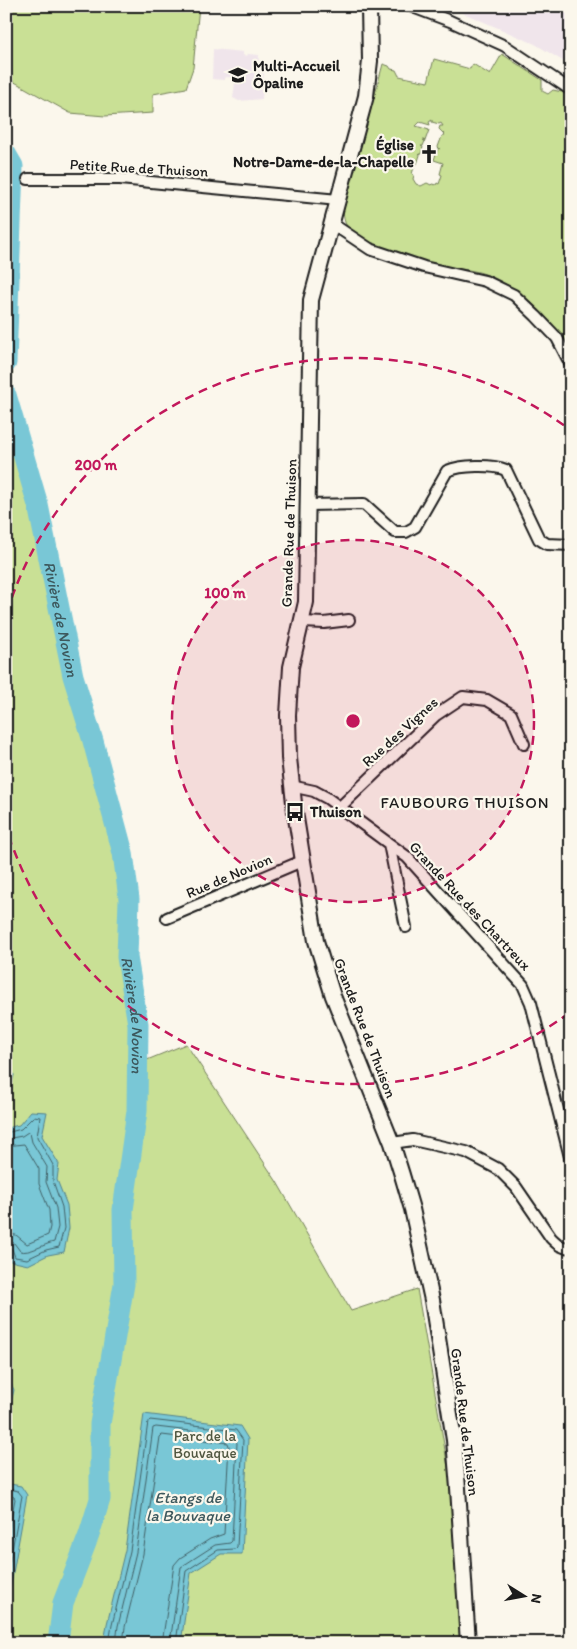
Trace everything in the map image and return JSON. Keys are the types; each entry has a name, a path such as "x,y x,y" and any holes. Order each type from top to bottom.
{"street":[{"name":"Grande Rue de Thuison","path":"369,6 370,61 366,96 313,292 310,317 306,602 291,667 288,714 291,786 316,941 333,996 392,1143 414,1218 432,1300 444,1370 458,1488 468,1643"},
{"path":"410,6 505,46 571,90"},
{"name":"Petite Rue de Thuison","path":"28,179 120,179 338,200"},
{"path":"332,223 370,248 424,267 485,281 514,295 557,338 571,365"},
{"path":"307,505 364,504 395,532 406,532 415,527 447,471 455,468 497,466 506,470 540,539 547,544 571,545"},
{"path":"302,622 324,623 349,620"},
{"name":"Rue des Vignes","path":"340,807 436,715 463,697 487,700 511,714 524,744"},
{"name":"Grande Rue des Chartreux","path":"291,786 314,790 407,857 523,985 531,1003 571,1161"},
{"path":"389,844 406,927"},
{"name":"Rue de Novion","path":"167,918 302,862"},
{"path":"392,1143 413,1140 466,1152 498,1169 516,1187 558,1245 567,1248 571,1247"}],"shaded area":[{"path":"447,6 571,6 571,66 535,44"},
{"name":"Multi-Accueil Ôpaline","path":"213,49 243,52 243,55 247,56 248,54 259,55 258,71 264,72 262,99 239,101 233,98 235,83 243,83 243,78 225,77 224,80 212,79"}],"green space":[{"path":"6,6 199,6 193,68 186,88 153,94 153,113 105,116 70,113 11,80 6,74"},
{"path":"502,54 542,80 542,91 548,94 553,90 562,92 571,98 571,352 545,316 498,279 480,272 440,266 418,260 376,245 354,232 347,226 345,221 343,212 383,64 396,70 399,76 428,82 434,59 470,69 473,64 490,75","holes":["432,120 432,122 441,123 443,126 440,126 439,129 445,135 442,136 438,147 440,149 438,148 434,160 443,163 440,174 442,175 439,184 431,185 427,183 421,186 416,184 412,174 419,154 421,154 423,147 421,146 423,146 429,130 416,126 420,122 430,125 429,122"]},
{"name":"Parc de la Bouvaque","path":"6,169 17,171 12,392 42,503 78,675 126,853 132,901 130,955 147,1060 186,1044 277,1182 351,1311 417,1289 454,1502 460,1643 6,1643"}],"water":[{"path":"6,1060 14,1075 6,1095"},
{"path":"31,1111 47,1112 42,1136 59,1164 57,1180 67,1205 69,1228 64,1252 48,1255 28,1265 10,1261 8,1248 6,1248 6,1128 19,1125"},
{"path":"6,1373 14,1390 6,1423"},
{"name":"Etangs de la Bouvaque","path":"144,1414 240,1426 248,1439 242,1554 221,1554 191,1573 181,1643 104,1643 125,1550"},
{"path":"6,1476 10,1484 21,1486 27,1495 10,1590 6,1595"}],"waterway":[{"name":"Rivière de Novion","path":"6,154 13,166 6,363"},
{"name":"Rivière de Novion","path":"6,395 38,505 73,676 93,741 123,853 129,899 127,957 138,1024 137,1111 123,1210 124,1284 100,1424 100,1499 89,1535 63,1603 58,1643"}],"place":[{"name":"Multi-Accueil Ôpaline","path":"238,75"},
{"name":"Église Notre-Dame-de-la-Chapelle","path":"429,154"},
{"name":"Thuison","path":"295,812"}],"district":[{"name":"FAUBOURG THUISON","path":"465,802"}]}
